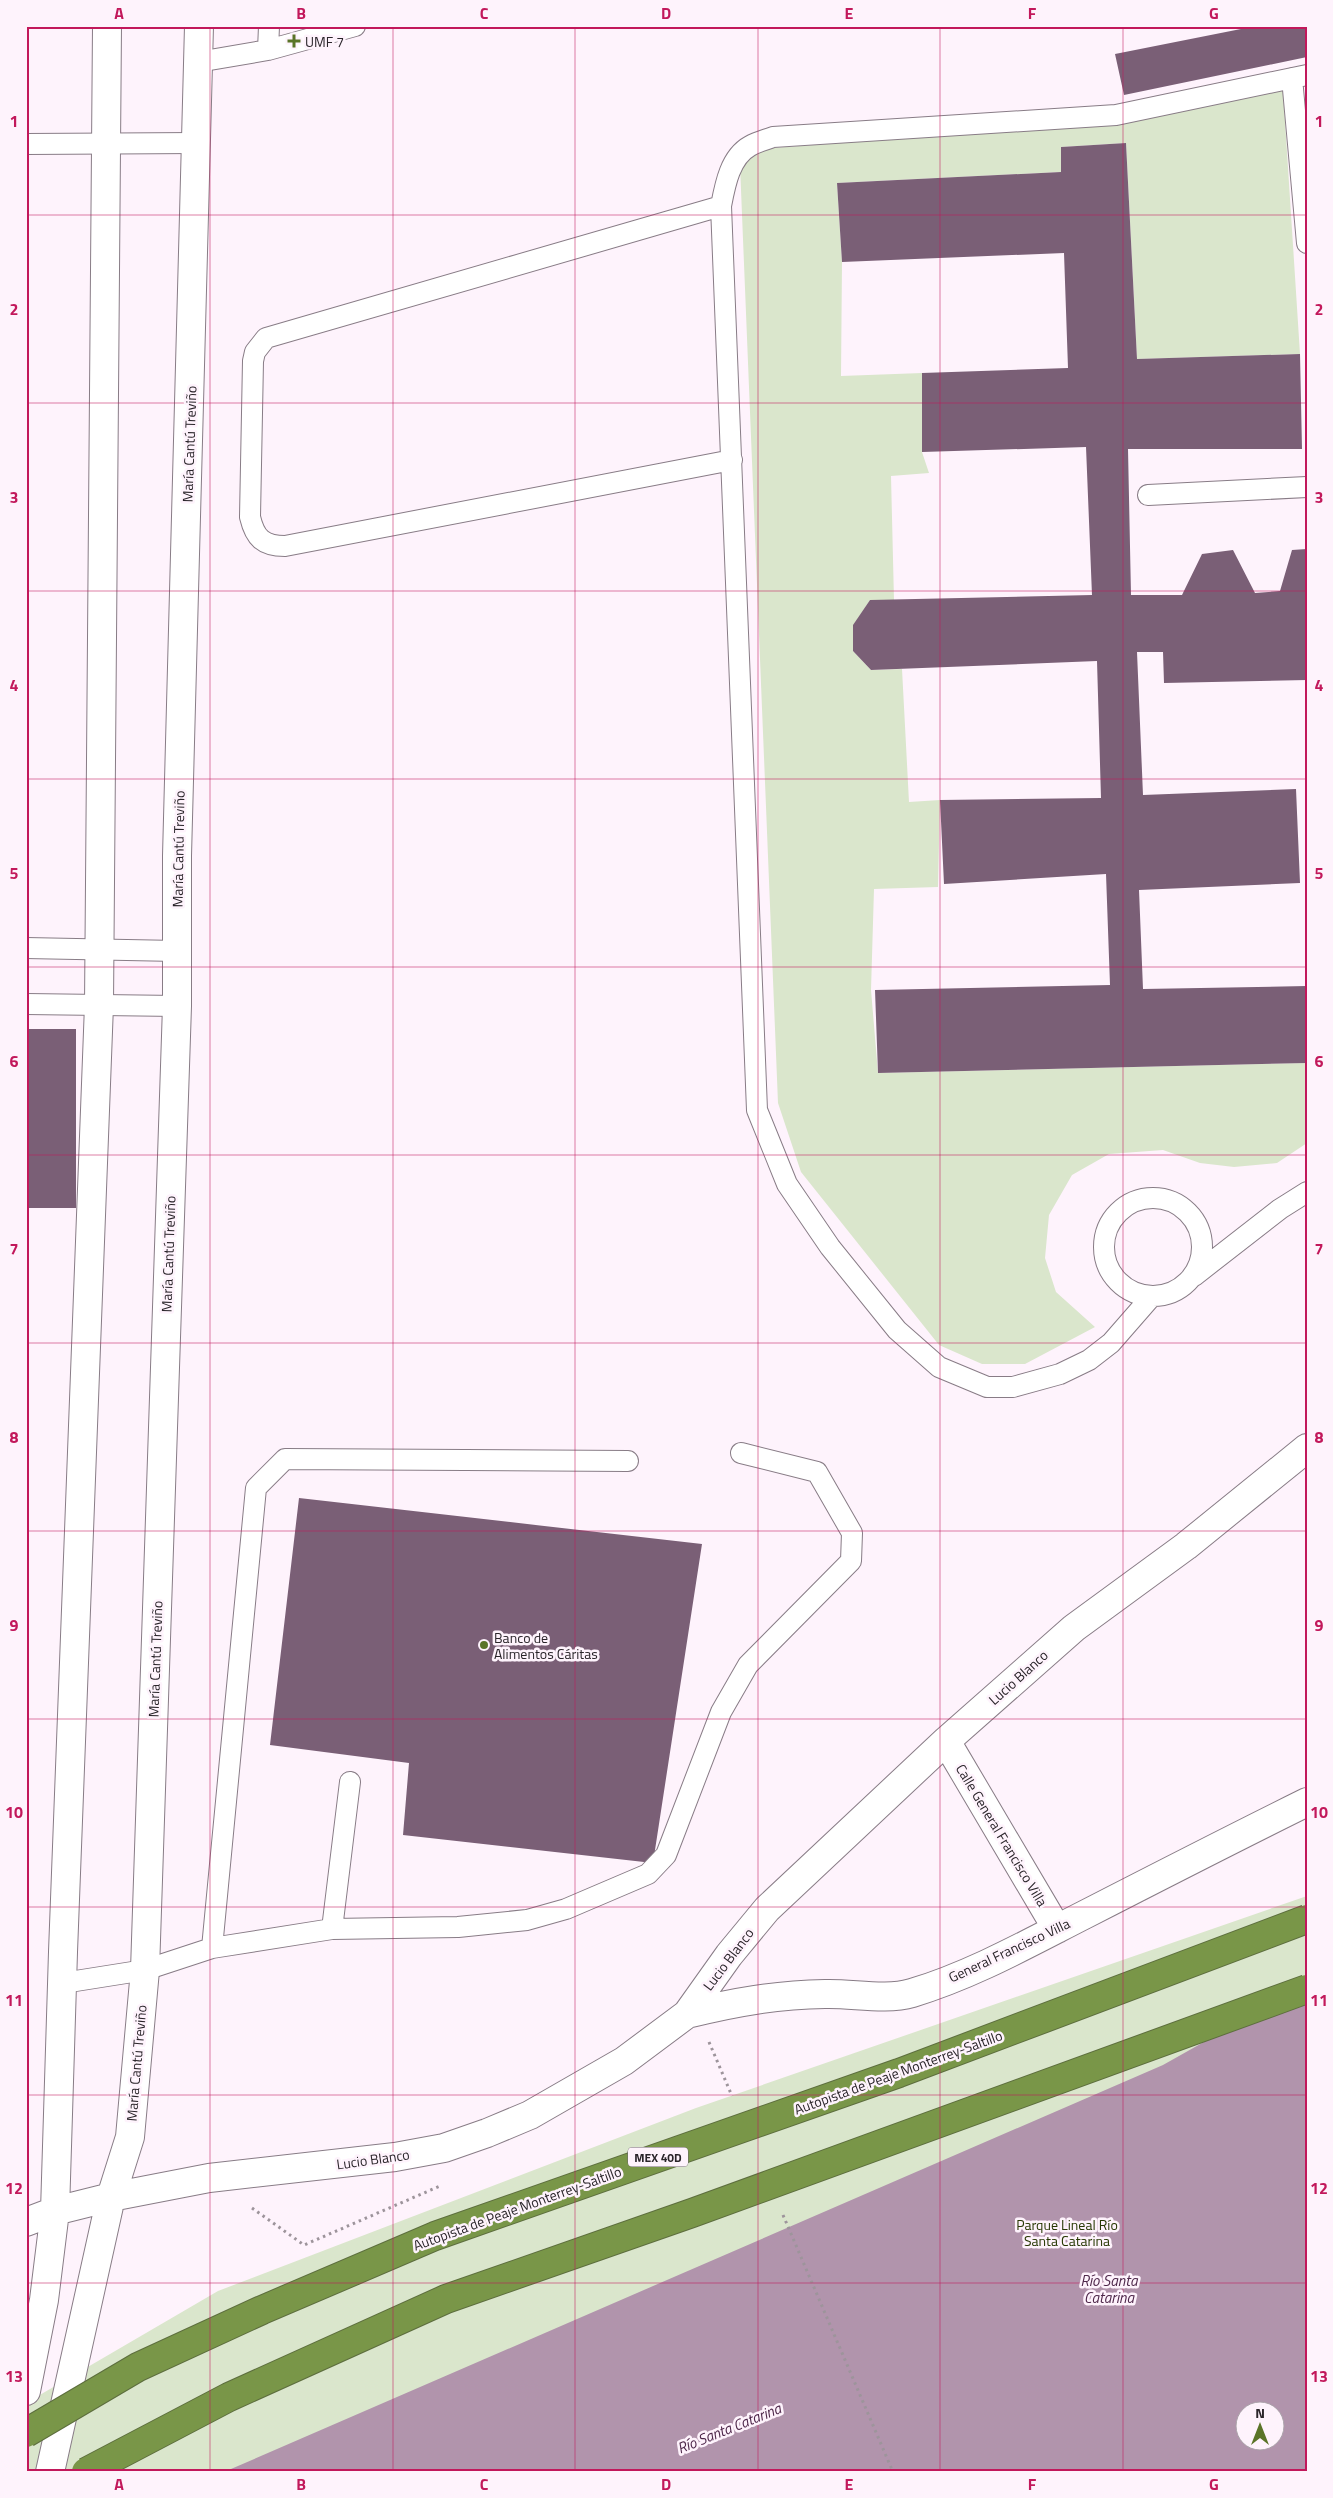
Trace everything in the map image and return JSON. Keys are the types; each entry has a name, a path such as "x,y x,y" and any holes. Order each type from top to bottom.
{"highway":[{"name":"Autopista de Peaje Monterrey-Saltillo","path":"26,2433 138,2367 262,2310 435,2236 899,2072 1307,1919"},
{"path":"86,2472 229,2397 446,2299 702,2209 1307,1989"}],"street":[{"path":"26,2391 36,2347 35,2295 55,2211 99,1005 107,26"},
{"name":"María Cantú Treviño","path":"50,2472 111,2197 130,2137 145,1970 176,1006 178,836 198,143 199,26"},
{"name":"Lucio Blanco","path":"26,2222 55,2211 111,2197 209,2178 385,2158 444,2148 487,2134 530,2115 624,2061 688,2014 729,1955 767,1909 946,1741 1074,1628 1186,1546 1307,1448"},
{"name":"Calle General Francisco Villa","path":"946,1741 1058,1929"},
{"name":"General Francisco Villa","path":"688,2014 742,2001 794,1995 841,1994 876,1996 910,1994 986,1963 1058,1929 1307,1802"}],"lane":[{"path":"268,50 269,26"},
{"path":"198,62 268,50 355,26"},
{"path":"1152,1296 1112,1343 1089,1360 1060,1374 1013,1387 987,1387 939,1367 896,1330 830,1247 787,1184 757,1110 721,206 725,184 740,154 749,146 773,137 1116,115 1299,77 1307,243"},
{"path":"26,144 198,143"},
{"path":"721,206 266,338 255,352 254,361 250,517 253,530 260,539 272,546 285,546 732,460"},
{"path":"1148,495 1307,487"},
{"path":"26,948 176,951"},
{"path":"26,1004 176,1006"},
{"path":"1191,1277 1200,1262 1202,1246 1199,1230 1191,1215 1178,1205 1163,1198 1146,1198 1130,1203 1117,1213 1108,1227 1104,1243 1106,1260 1113,1275 1124,1286 1137,1293 1152,1296 1174,1290 1280,1209 1307,1192"},
{"path":"63,1983 145,1970 212,1948 332,1929 458,1927 526,1920 566,1909 648,1874 666,1855 721,1712 748,1665 851,1561 852,1533 817,1472 741,1453"},
{"path":"212,1948 256,1488 285,1459 628,1461"},
{"path":"332,1929 350,1782"}],"path":[{"path":"709,2041 736,2105"},
{"path":"779,2206 893,2472"}],"green space":[{"path":"1283,90 1300,354 1137,359 1126,143 1061,147 1061,172 837,183 842,262 841,376 922,373 922,452 929,473 891,476 894,600 870,600 853,626 853,651 871,670 902,669 909,802 940,800 938,887 874,889 871,990 878,1073 1307,1063 1307,1143 1277,1163 1234,1167 1200,1163 1163,1150 1109,1154 1072,1175 1049,1215 1045,1258 1056,1292 1095,1327 1025,1364 982,1364 939,1345 801,1172 778,1103 740,165 757,149 1042,128"},
{"name":"Parque Lineal Río Santa Catarina","path":"1307,1896 1307,2472 26,2472 26,2403 218,2291 696,2108"}],"water":[{"name":"Río Santa Catarina","path":"1307,1984 1307,2472 224,2472 1163,2065"}],"building":[{"path":"1256,26 1307,26 1307,57 1124,95 1115,54"},
{"path":"1126,143 1137,359 1300,354 1302,449 1128,449 1131,595 1182,595 1202,554 1233,550 1255,593 1280,591 1292,550 1307,549 1307,680 1164,683 1163,652 1137,652 1143,795 1296,789 1300,883 1139,890 1143,989 1307,986 1307,1063 878,1073 875,990 1110,985 1106,874 944,884 940,800 1101,798 1097,661 871,670 853,651 853,625 870,600 1092,595 1086,447 922,452 922,373 1068,368 1064,253 842,262 837,183 1061,172 1061,147"},
{"path":"26,1029 76,1029 76,1208 26,1208"},
{"name":"Banco de Alimentos Cáritas","path":"299,1498 702,1544 653,1863 403,1835 409,1763 270,1745"}],"place":[{"name":"UMF 7","path":"294,41"},
{"name":"Banco de Alimentos Cáritas","path":"484,1645"}]}
